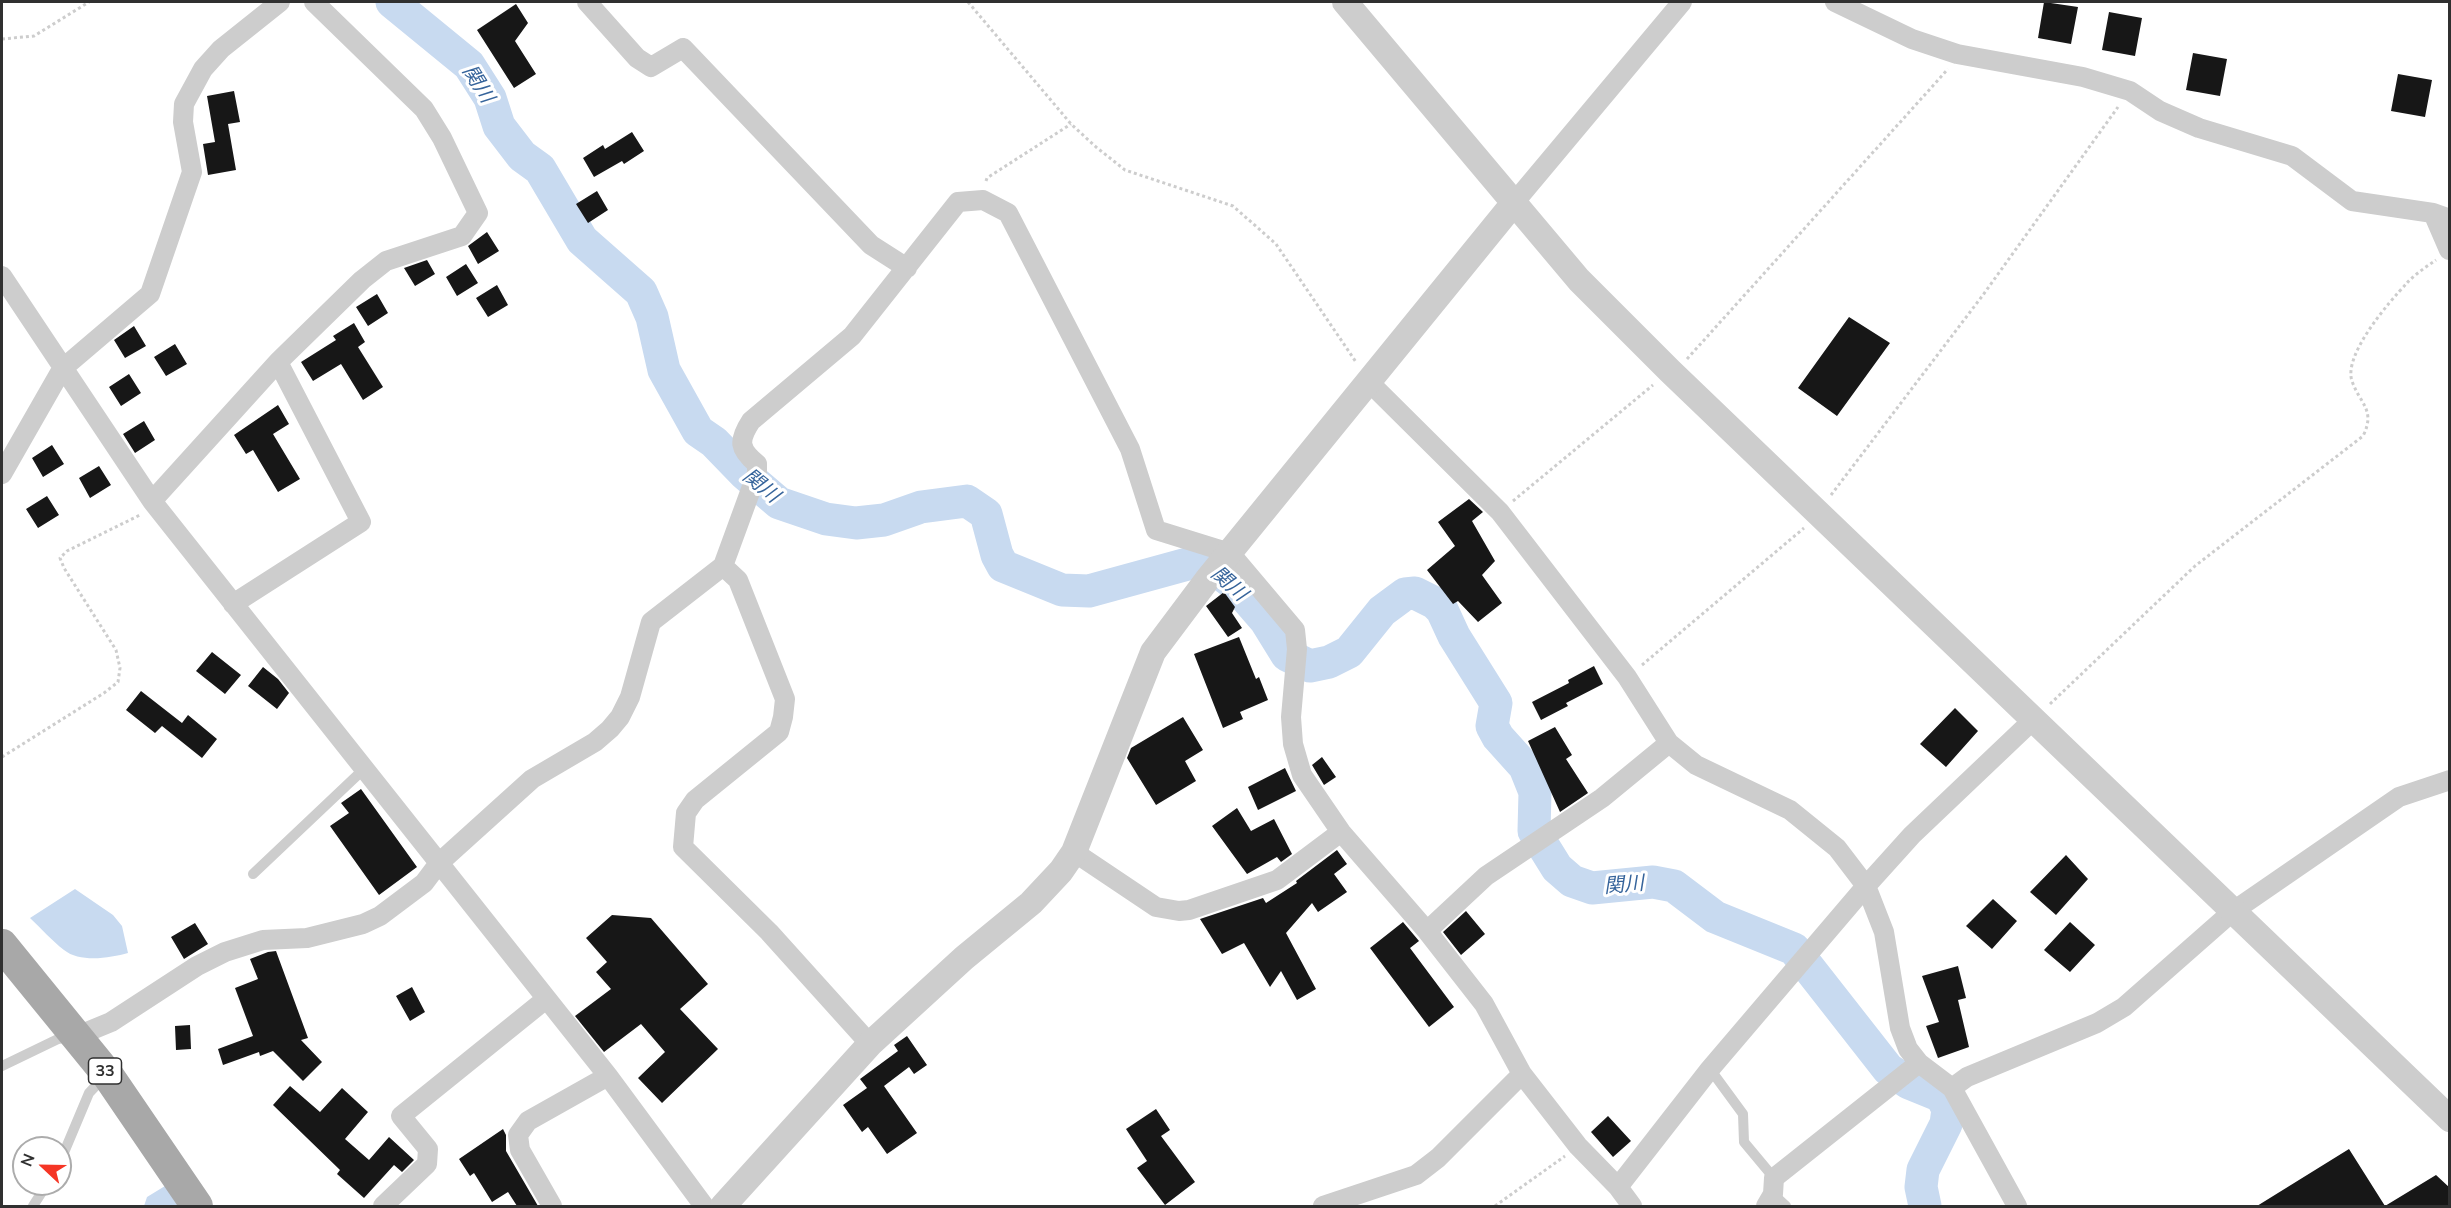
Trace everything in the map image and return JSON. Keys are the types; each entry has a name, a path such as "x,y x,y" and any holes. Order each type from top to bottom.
{"main road":[{"name":"33","path":"2,945 107,1074 197,1206"}],"street":[{"path":"2,474 62,369 150,294 192,172 183,122 184,104 203,69 221,49 280,2"},
{"path":"152,501 278,362 362,280 386,261 462,236 478,213 442,138 424,109 314,2"},
{"path":"587,2 637,58 651,67 683,48 871,245 907,268"},
{"path":"1345,2 1579,280 1670,371 2450,1119"},
{"path":"723,1206 870,1044 964,958 1031,903 1061,872 1074,852 1153,652 1368,381 1682,2"},
{"path":"1835,2 1912,39 1957,54 2082,76 2130,91 2160,111 2199,128 2292,156 2352,201 2441,216 2449,250"},
{"path":"77,1035 111,1022 197,966 225,952 263,940 307,939 363,924 380,916 424,883 439,864 532,779 595,742 610,729 620,717 630,697 651,622 723,566 757,473 757,464 742,446 743,433 751,421 852,336 958,202 983,200 1008,213 1130,449 1156,530 1220,565 1295,630 1296,657 1291,717 1293,744 1302,775 1341,832 1427,931 1484,1004 1522,1074 1578,1146 1618,1187 1632,1206"},
{"path":"2,276 152,501 608,1076 704,1206"},
{"path":"233,604 361,522 278,362"},
{"path":"1368,381 1500,512 1627,677 1669,743 1696,765 1790,810 1837,848 1866,886 1884,932 1900,1028 1908,1049 1905,1074 1775,1196"},
{"path":"723,566 738,580 785,699 778,732 695,800 686,813 683,847 769,932 870,1044"},
{"path":"1618,1187 1710,1069 1866,886 1912,835 2033,720"},
{"path":"1427,931 1486,876 1602,798 1669,743"},
{"path":"1952,1088 1967,1077 2097,1023 2124,1008 2232,912 2399,797 2450,780"},
{"path":"1074,852 1156,907 1179,911 1189,910 1277,880 1341,832"},
{"path":"383,1206 427,1164 428,1149 401,1116 546,999"},
{"path":"1323,1206 1416,1175 1438,1158 1522,1074"},
{"path":"1905,1074 1952,1088 2018,1206"},
{"path":"552,1206 520,1150 518,1135 528,1121 608,1076"}],"lane":[{"path":"253,874 365,768"},
{"path":"2,1066 57,1040 77,1035"},
{"path":"1710,1069 1743,1114 1744,1142 1775,1196"},
{"path":"71,1136 89,1093 107,1074"}],"path":[{"path":"2,39 34,36 89,2"},
{"path":"968,2 1071,124 1125,170 1233,206 1276,244 1368,381"},
{"path":"1500,512 1685,361 1950,67 1957,54"},
{"path":"1627,677 1802,530 1983,295 2130,91"},
{"path":"983,200 987,178 1071,124"},
{"path":"2033,720 2195,566 2363,436 2369,424 2368,412 2351,379 2351,362 2358,345 2408,282 2449,250"},
{"path":"2,757 118,682 120,668 116,650 60,558 67,551 145,512 152,501"},
{"path":"1495,1206 1578,1146"}],"water":[{"path":"75,889 113,915 122,926 128,953 95,958 78,957 55,943 30,918"},
{"path":"165,1186 178,1206 144,1206 147,1197"}],"building":[{"path":"2044,2 2078,7 2071,44 2038,38"},
{"path":"516,4 528,23 515,41 536,74 514,88 477,30"},
{"path":"2109,12 2142,18 2135,56 2102,50"},
{"path":"2193,53 2227,59 2220,96 2186,90"},
{"path":"2398,74 2432,80 2425,117 2391,111"},
{"path":"234,91 240,122 228,124 236,170 208,175 203,144 215,142 207,96"},
{"path":"632,132 644,151 624,164 622,161 594,177 583,158 603,145 605,149"},
{"path":"597,191 608,210 588,223 576,204"},
{"path":"487,232 499,251 478,264 468,246"},
{"path":"427,260 435,274 415,286 404,268"},
{"path":"466,264 478,283 457,296 446,277"},
{"path":"497,285 508,305 488,317 476,298"},
{"path":"377,294 388,313 368,326 356,307"},
{"path":"1849,317 1890,343 1837,416 1798,388"},
{"path":"354,323 365,342 358,347 383,387 363,400 341,364 313,381 301,362 336,340 333,336"},
{"path":"134,326 146,346 125,358 114,340"},
{"path":"175,344 187,364 166,376 154,357"},
{"path":"129,374 141,393 121,406 109,387"},
{"path":"278,405 289,424 273,434 300,479 278,492 253,450 246,454 234,435"},
{"path":"144,421 155,440 135,453 123,434"},
{"path":"52,445 64,464 43,477 32,458"},
{"path":"99,466 111,485 90,498 79,478"},
{"path":"47,496 59,515 38,528 26,509"},
{"path":"1469,499 1483,512 1472,521 1495,561 1482,575 1502,603 1478,622 1458,601 1453,604 1427,570 1455,546 1438,522"},
{"path":"1224,592 1235,607 1232,613 1242,628 1228,637 1206,606"},
{"path":"1239,637 1256,679 1259,677 1268,700 1240,712 1243,719 1223,728 1194,654"},
{"path":"212,652 241,675 225,694 196,671"},
{"path":"1594,666 1603,684 1566,703 1568,706 1541,720 1532,702 1569,683 1568,680"},
{"path":"263,667 278,679 289,693 277,709 248,686"},
{"path":"141,691 182,723 188,715 217,739 202,758 162,726 155,733 126,710"},
{"path":"1955,708 1978,731 1946,767 1920,744"},
{"path":"1183,717 1203,750 1185,761 1196,781 1156,805 1127,758 1131,748"},
{"path":"1555,727 1572,755 1566,759 1588,793 1560,812 1528,741"},
{"path":"1322,757 1336,777 1324,785 1312,765"},
{"path":"1285,768 1296,791 1258,810 1248,787"},
{"path":"361,789 417,867 379,895 330,826 349,813 341,803"},
{"path":"1237,808 1251,831 1274,819 1292,854 1281,862 1277,857 1247,874 1212,826"},
{"path":"1337,850 1347,864 1334,874 1347,892 1318,912 1312,903 1286,933 1316,989 1297,1000 1281,971 1270,987 1244,943 1222,954 1200,919 1263,898 1266,903 1297,883 1296,881"},
{"path":"2066,855 2088,879 2056,915 2030,892"},
{"path":"1993,899 2017,921 1992,949 1966,926"},
{"path":"1466,911 1485,934 1461,955 1443,932"},
{"path":"612,915 651,918 708,984 680,1009 718,1049 662,1103 638,1078 665,1052 641,1024 604,1052 575,1016 611,989 596,972 607,962 586,938"},
{"path":"1403,922 1419,941 1410,948 1454,1007 1429,1027 1370,948"},
{"path":"2070,922 2095,945 2070,972 2044,950"},
{"path":"195,923 208,944 184,959 171,937"},
{"path":"276,951 308,1038 301,1040 322,1062 303,1081 273,1051 260,1056 259,1052 223,1065 218,1049 253,1036 235,988 258,979 250,959"},
{"path":"1958,966 1966,998 1958,1000 1969,1047 1938,1058 1926,1026 1939,1022 1922,976"},
{"path":"412,987 425,1012 410,1021 396,996"},
{"path":"190,1025 191,1049 176,1050 175,1026"},
{"path":"907,1036 927,1065 914,1074 909,1067 884,1086 917,1133 887,1154 868,1127 862,1132 843,1105 867,1088 860,1079 898,1051 894,1045"},
{"path":"290,1086 320,1112 342,1088 368,1112 345,1139 369,1160 389,1137 414,1160 402,1172 394,1165 364,1198 337,1174 340,1170 273,1105"},
{"path":"1156,1109 1170,1130 1161,1136 1195,1182 1165,1205 1137,1168 1147,1161 1126,1129"},
{"path":"1608,1116 1631,1141 1613,1157 1591,1132"},
{"path":"503,1129 506,1135 506,1151 538,1206 517,1206 508,1192 492,1202 474,1173 470,1176 459,1159"},
{"path":"2349,1149 2385,1206 2257,1206"},
{"path":"2436,1175 2450,1188 2450,1206 2385,1206"}],"waterway":[{"name":"関川","path":"392,2 469,65 490,98 499,126 522,156 540,169 582,240 641,292 652,317 664,370 698,431 714,442 745,474 779,503 826,519 856,523 884,520 921,507 967,501 986,514 997,555 1003,566 1062,590 1089,591 1202,560 1233,583 1266,621 1287,655 1310,666 1329,662 1349,652 1382,611 1405,594 1415,593 1435,603 1442,610 1454,636 1496,703 1492,726 1498,737 1525,767 1535,792 1534,831 1557,868 1572,881 1592,888 1653,882 1674,886 1715,917 1794,949 1888,1069 1909,1083 1941,1096 1948,1109 1946,1124 1923,1170 1921,1187 1925,1206"}]}
